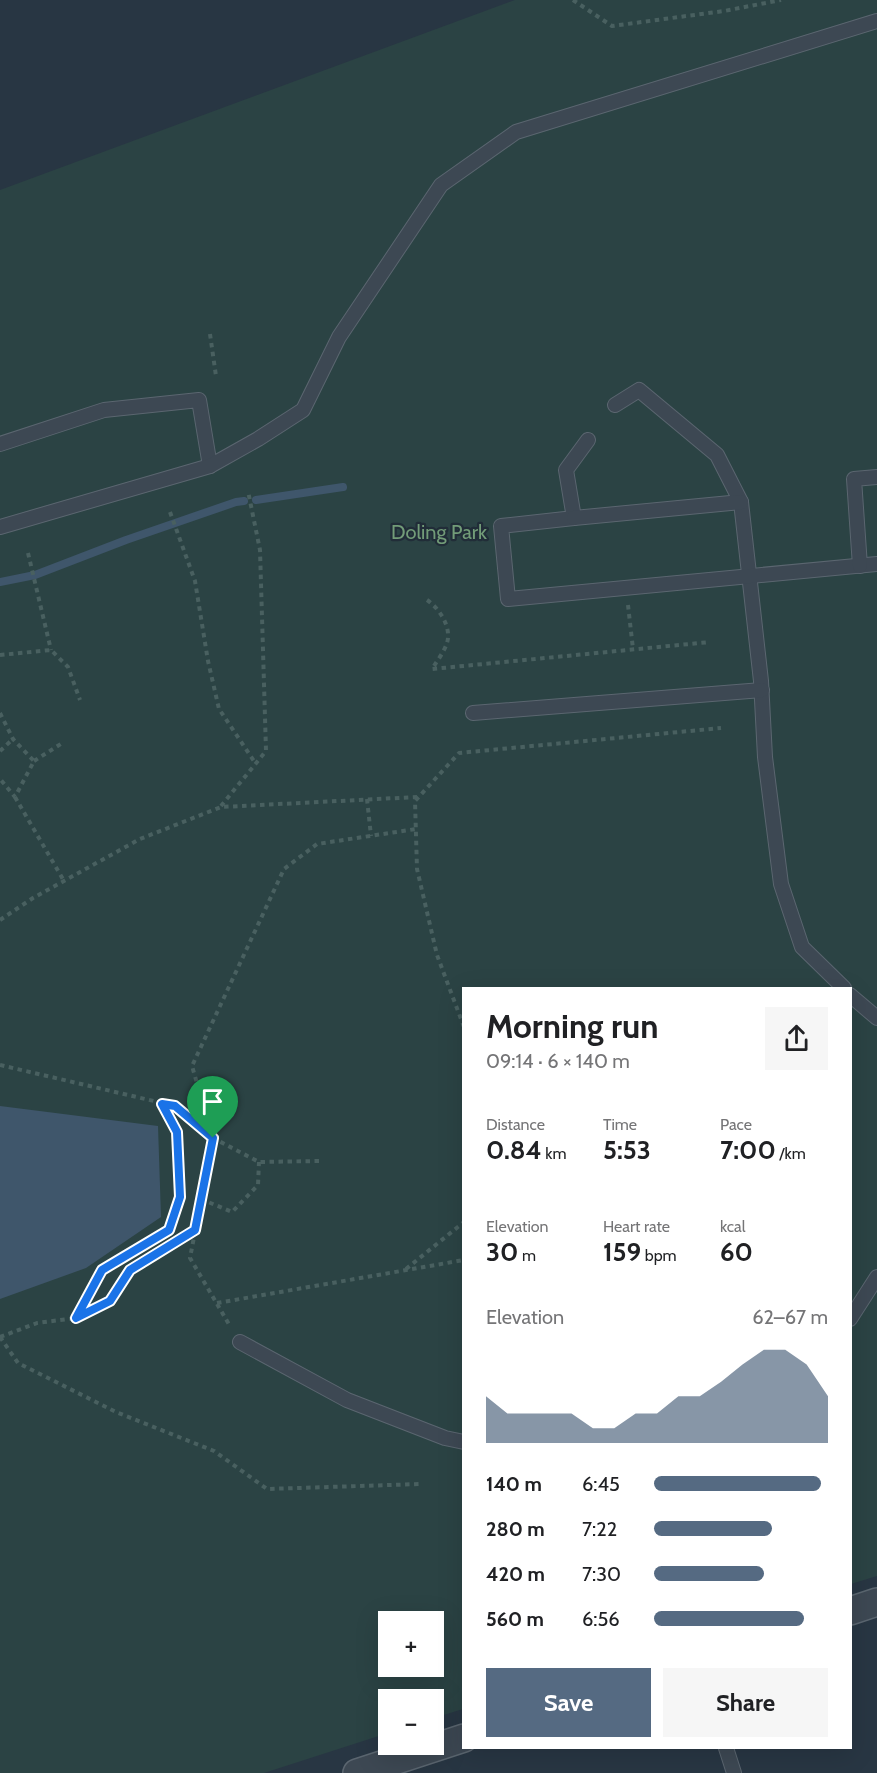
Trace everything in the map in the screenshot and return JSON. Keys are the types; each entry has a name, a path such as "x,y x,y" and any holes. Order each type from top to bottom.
{"street":[{"path":"852,1610 877,1602"},
{"path":"365,1772 462,1739"}],"lane":[{"path":"0,527 210,466 303,410 339,338 441,185 516,132 877,21"},
{"path":"615,405 639,390 717,455 741,502 762,690 765,757 781,884 802,947 843,987"},
{"path":"0,444 104,410 199,400 210,466"},
{"path":"574,518 566,470 588,440"},
{"path":"860,566 854,479 877,477"},
{"path":"741,502 501,526 508,599 877,564"},
{"path":"473,713 762,690"},
{"path":"852,997 877,1018"},
{"path":"852,1317 877,1277"},
{"path":"240,1342 347,1400 445,1438 462,1442"},
{"path":"726,1749 734,1773"}],"path":[{"path":"573,0 612,26 724,11 781,0"},
{"path":"210,334 216,376"},
{"path":"221,807 266,751 260,550 248,491"},
{"path":"170,512 195,581 208,661 219,709 256,764"},
{"path":"28,553 51,650 68,667 80,699"},
{"path":"427,600 443,617 448,640 432,669 710,642"},
{"path":"628,603 633,649"},
{"path":"0,655 51,650"},
{"path":"0,713 13,739 34,761"},
{"path":"462,1022 437,955 417,869 415,801 418,797 459,753 721,728"},
{"path":"0,751 13,739"},
{"path":"15,797 34,761 63,742"},
{"path":"0,779 15,797 64,881"},
{"path":"0,920 33,898 140,839 221,807 418,797"},
{"path":"367,800 371,836"},
{"path":"240,1342 190,1258 213,1138 192,1066 284,869 317,844 416,829"},
{"path":"0,1065 175,1106 213,1138 259,1162 319,1161"},
{"path":"76,1318 102,1270 169,1230 180,1197 177,1132 162,1104"},
{"path":"201,1199 232,1212 258,1185 259,1162"},
{"path":"406,1270 462,1224"},
{"path":"195,1230 130,1270 110,1301 76,1318 37,1323 0,1337 18,1363 116,1412 214,1451 267,1490 421,1484"},
{"path":"218,1303 462,1260"}],"green space":[{"name":"Doling Park","path":"515,0 877,0 877,1576 852,1584 852,987 462,987 462,1709 444,1715 444,1689 378,1689 378,1736 264,1773 0,1773 0,190"}],"water":[{"path":"0,1106 158,1126 161,1217 86,1268 0,1299"}],"waterway":[{"path":"256,500 343,487"},
{"path":"0,582 35,575 126,540 244,501"}],"route":[{"path":"162,1104 175,1106 213,1138 195,1230 130,1270 110,1301 76,1318 102,1270 169,1230 180,1197 177,1132 162,1104"}]}
